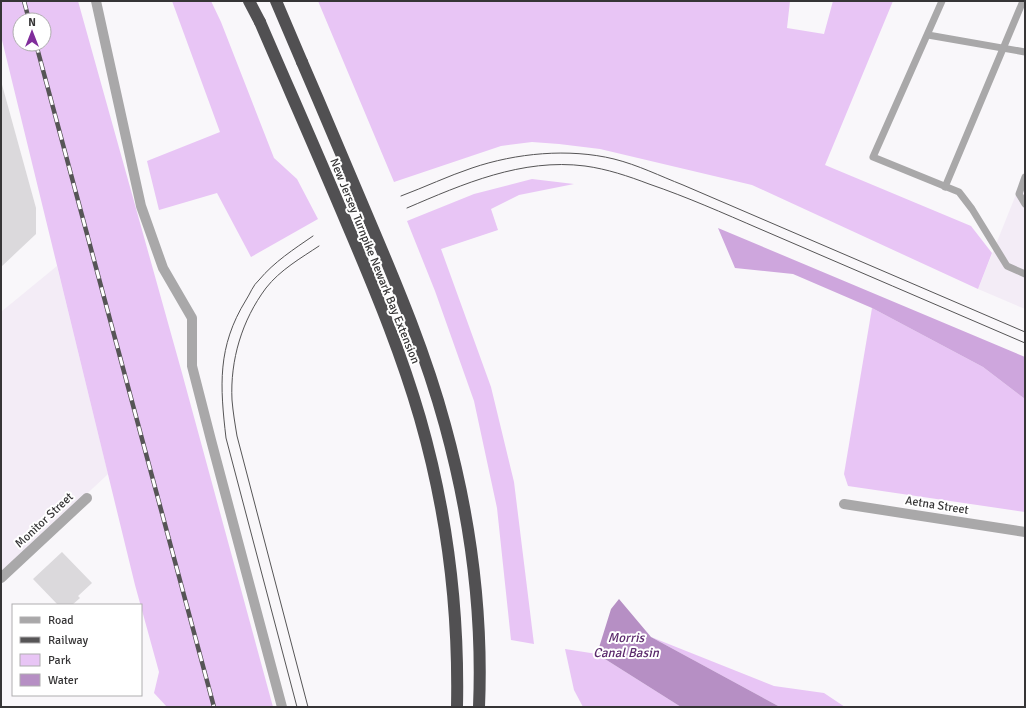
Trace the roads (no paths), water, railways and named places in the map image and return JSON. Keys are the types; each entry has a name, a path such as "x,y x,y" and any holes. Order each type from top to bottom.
{"highway":[{"name":"New Jersey Turnpike Newark Bay Extension","path":"250,1 376,293 420,417 438,492 451,568 457,642 457,707"},
{"name":"New Jersey Turnpike Newark Bay Extension","path":"276,1 394,277 421,350 445,424 463,500 474,578 479,656 479,707"},
{"path":"280,1 302,62"}],"street":[{"path":"96,1 141,206 163,268 192,318 192,366 210,440 282,707"},
{"name":"Monitor Street","path":"1,578 87,498"},
{"name":"Aetna Street","path":"844,504 1025,532"}],"lane":[{"path":"942,1 873,157 960,192 1007,266 1025,274"},
{"path":"945,187 1024,1"},
{"path":"928,35 1025,52"},
{"path":"1025,177 1019,194 1025,204"}],"water":[{"name":"Morris Canal Basin","path":"619,599 651,637 780,707 681,707 597,654 611,609"}],"tram line":[{"path":"401,196 463,171 506,159 561,153 614,159 640,167 683,185 1025,332"},
{"path":"407,208 471,182 516,169 562,165 585,166 601,169 633,178 705,205 1025,343"},
{"path":"297,707 226,438 222,384 225,351 230,334 253,287 265,273 313,236"},
{"path":"308,707 237,436 232,404 232,385 233,370 239,341 250,313 258,300 266,288 278,276 291,265 319,246"}],"railway":[{"path":"24,1 27,12"},
{"path":"38,52 214,707"}]}
